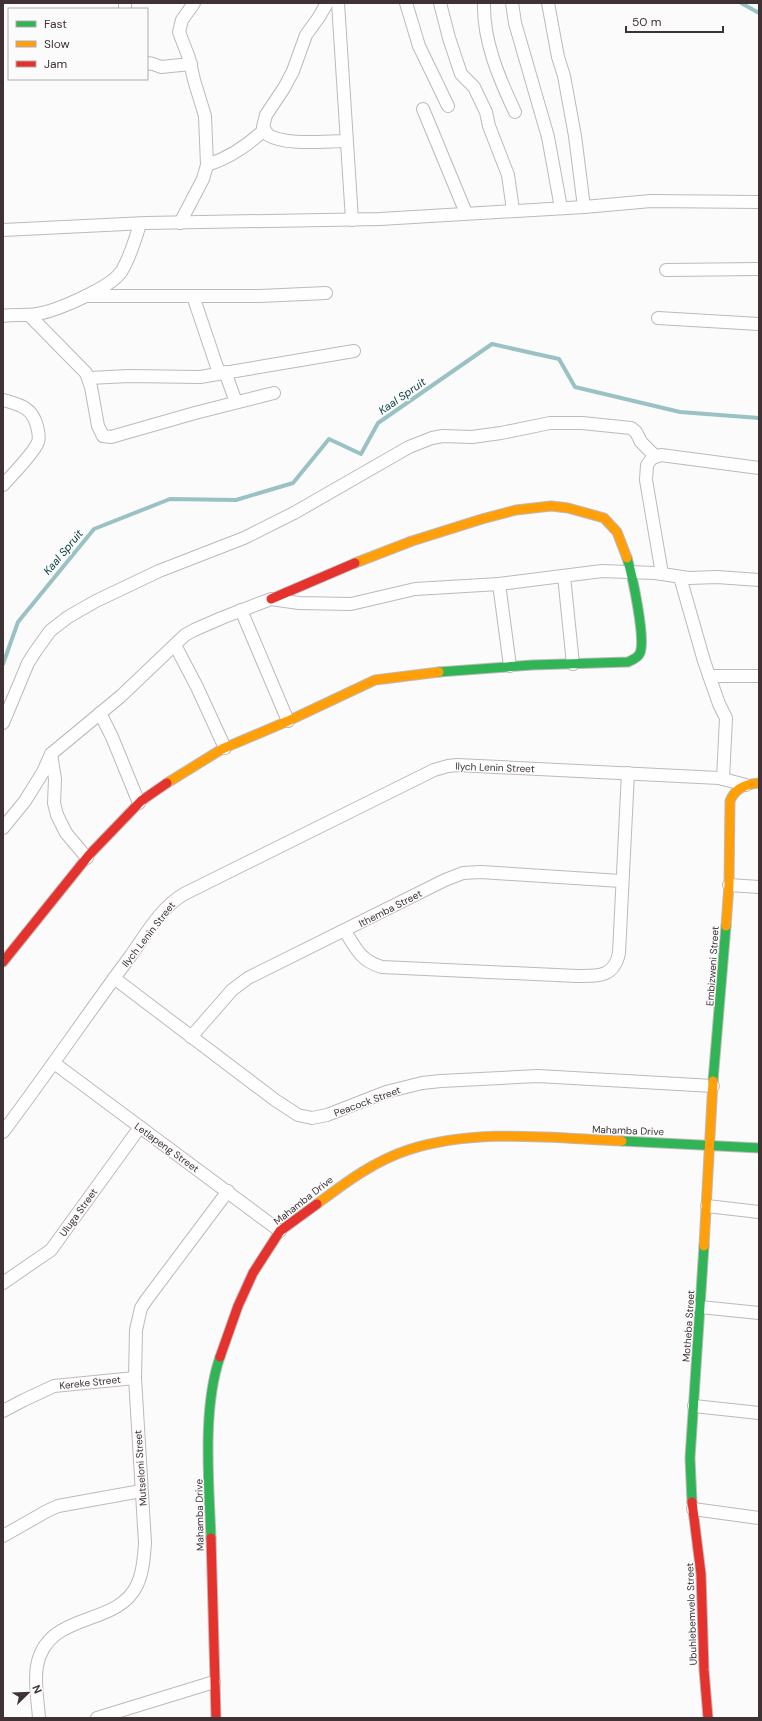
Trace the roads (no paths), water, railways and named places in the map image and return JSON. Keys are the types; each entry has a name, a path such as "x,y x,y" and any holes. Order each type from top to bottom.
{"street":[{"path":"180,223 203,179 207,165 205,142 206,119 194,80 191,64 180,36 179,29 182,20 194,3"},
{"path":"327,3 306,35 290,77 264,117 263,124 264,130 270,136 281,139 299,141 347,140"},
{"path":"338,3 352,220"},
{"path":"406,3 419,46 448,106"},
{"path":"440,3 446,31 462,74 474,87 486,112 499,155 508,175 513,210"},
{"path":"484,3 486,28 490,47 501,81 515,112"},
{"path":"512,3 515,23 548,137 561,208"},
{"path":"548,3 575,136 584,207"},
{"path":"148,63 161,68 191,64"},
{"path":"423,109 466,213"},
{"path":"207,165 222,160 236,152 264,130"},
{"path":"3,230 140,224 352,220 584,207 651,200 759,202"},
{"path":"3,316 28,315 53,310 86,296 112,281 121,272 133,245 140,224"},
{"path":"666,270 759,269"},
{"path":"86,296 193,296 326,293"},
{"path":"193,296 222,373 236,402"},
{"path":"28,315 81,366 89,378 96,408 98,426 101,434 106,437 274,393"},
{"path":"658,318 759,324"},
{"path":"89,378 129,376 189,377 354,351"},
{"path":"3,400 24,407 31,412 36,421 39,436 38,442 33,449 3,485"},
{"path":"3,723 31,658 50,631 68,618 96,601 159,571 244,538 294,513 409,447 432,438 453,435 472,437 550,423 582,424 631,428 636,432 641,442 656,456"},
{"path":"662,574 646,480 647,465 652,458 661,455 759,468"},
{"path":"3,828 25,801 43,772 51,754 121,696 175,645 194,630 412,540 492,516 540,507 561,507 593,514 606,519 617,532 632,572 641,646 640,654 636,658 628,662 510,666 375,680 288,721 225,748 152,792 139,803 87,858 3,962"},
{"path":"271,599 299,603 351,604 415,590 499,584 602,572 662,574 689,578 717,577 759,580"},
{"path":"564,576 573,664"},
{"path":"680,577 709,676 726,718 724,779"},
{"path":"499,584 510,666"},
{"path":"241,610 288,721"},
{"path":"175,645 197,687 225,748"},
{"path":"709,676 759,676"},
{"path":"100,713 112,737 139,803"},
{"path":"51,754 55,779 54,803 57,815 66,833 87,858"},
{"name":"Ilych Lenin Street","path":"3,1132 114,978 164,911 177,898 434,770 457,765 628,773 724,779 741,788"},
{"path":"345,931 362,957 368,962 382,967 577,976 602,975 613,968 618,958 628,773"},
{"path":"741,788 759,783"},
{"name":"Embizweni Street","path":"711,1145 713,1086 723,978 730,810 732,797 741,788"},
{"name":"Ithemba Street","path":"191,1037 232,990 254,975 435,885 468,872 622,881"},
{"path":"728,885 759,887"},
{"name":"Peacock Street","path":"114,978 291,1111 298,1115 312,1118 327,1116 386,1092 435,1081 538,1076 713,1086"},
{"name":"Letlapeng Street","path":"54,1063 280,1231"},
{"name":"Uluga Street","path":"3,1283 51,1250 140,1127"},
{"name":"Mahamba Drive","path":"216,1718 209,1471 209,1437 212,1392 218,1363 238,1306 253,1273 280,1231 344,1182 367,1168 407,1150 439,1142 494,1136 759,1148"},
{"name":"Motheba Street","path":"693,1509 690,1476 711,1145"},
{"name":"Mutseloni Street","path":"39,1718 36,1667 40,1653 48,1640 60,1630 116,1607 128,1599 137,1586 142,1570 145,1543 135,1378 136,1330 141,1308 228,1191"},
{"path":"707,1206 759,1212"},
{"path":"700,1307 759,1313"},
{"name":"Kereke Street","path":"3,1412 54,1386 135,1378"},
{"path":"694,1406 759,1413"},
{"path":"3,1536 58,1506 141,1491"},
{"path":"693,1509 759,1518"},
{"name":"Ubuhlebemvelo Street","path":"693,1509 702,1590 704,1677 708,1718"},
{"path":"97,1718 214,1682"}],"waterway":[{"path":"741,3 759,13"},
{"name":"Kaal Spruit","path":"3,664 18,622 94,529 170,499 236,500 293,483 329,439 361,454 378,423 492,344 559,359 575,387 680,412 759,418"}]}
